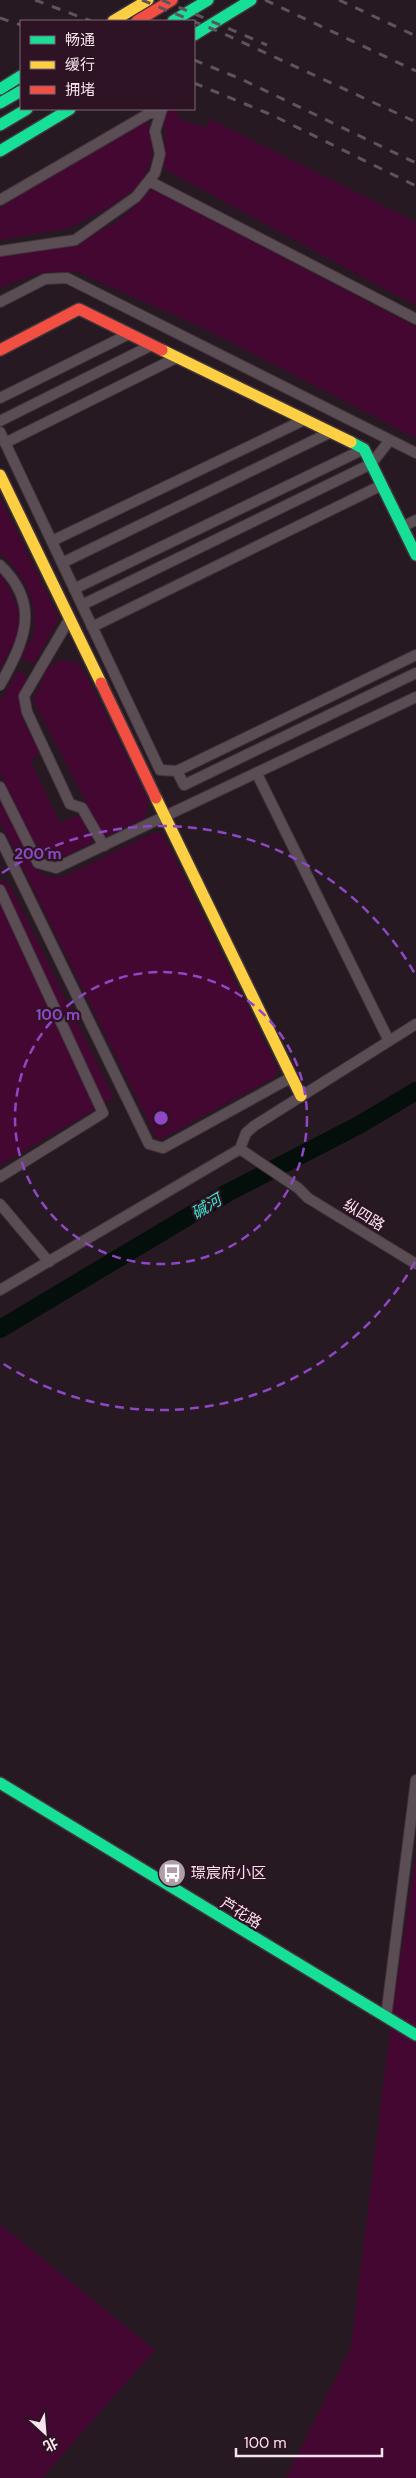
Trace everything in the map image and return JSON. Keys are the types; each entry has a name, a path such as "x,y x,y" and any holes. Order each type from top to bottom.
{"street":[{"path":"115,20 148,0"},
{"path":"139,20 172,0"},
{"path":"175,20 208,0"},
{"path":"195,33 251,0"},
{"path":"0,88 20,77"},
{"path":"0,103 20,92"},
{"path":"0,125 25,110"},
{"path":"0,151 68,110"},
{"path":"0,200 148,114 159,110"},
{"path":"0,251 75,240 136,197 155,173 160,154 155,131 162,110"},
{"path":"149,181 416,319"},
{"path":"0,302 45,279 67,278 416,453"},
{"path":"0,350 79,309 331,432 364,449 416,555"},
{"path":"0,398 129,334"},
{"path":"0,421 152,345"},
{"path":"5,442 178,358"},
{"path":"52,541 304,420"},
{"path":"0,432 160,770 177,771 416,654"},
{"path":"62,563 331,432"},
{"path":"82,604 371,464 390,440"},
{"path":"74,589 364,449"},
{"path":"0,475 301,1096"},
{"path":"92,627 382,485"},
{"path":"402,527 416,520"},
{"path":"0,565 17,588 27,618 20,649 0,684"},
{"path":"70,618 24,696 27,712 70,804 82,808 104,846"},
{"path":"177,771 184,785 416,673"},
{"path":"0,787 38,863 56,868 416,697"},
{"path":"257,774 389,1041"},
{"path":"1,842 149,1144 162,1148 292,1077"},
{"path":"0,855 1,842"},
{"path":"0,890 103,1113 0,1177"},
{"path":"0,1290 240,1149 246,1133 254,1126 416,1024"},
{"name":"纵四路","path":"240,1149 298,1188 308,1198 416,1264"},
{"path":"0,1204 49,1262"},
{"path":"386,2017 416,1780"},
{"name":"芦花路","path":"0,1783 416,2035"}],"shaded area":[{"path":"169,110 177,110 179,119 206,128 210,119 416,222 416,306 164,169 165,134 163,120"},
{"path":"143,122 151,128 152,158 141,184 113,205 70,228 0,240 0,208"},
{"path":"152,189 416,327 416,438 203,328 77,272 66,271 37,274 0,288 0,254 79,243 121,219"},
{"path":"0,497 59,618 34,664 20,658 33,634 35,620 27,588 15,569 0,553"},
{"path":"0,574 15,602 19,622 15,639 0,668"},
{"path":"62,660 77,662 85,673 149,800 145,818 104,837 33,700 48,667"},
{"path":"18,671 27,676 21,698 24,723 40,750 31,762 60,823 79,815 94,842 59,859 49,860 38,852 0,772 0,701"},
{"path":"0,799 34,868 46,876 63,877 155,832 163,834 278,1069 276,1076 161,1139 156,1137 0,822"},
{"path":"0,880 9,883 114,1098 0,1165"},
{"path":"416,1854 416,2478 286,2478 351,2347 392,2015"},
{"path":"0,2224 155,2350 42,2478 0,2478"}],"waterway":[{"name":"碱河","path":"0,1329 229,1192 359,1125 416,1091"}],"railway":[{"path":"35,0 88,20"},
{"path":"142,0 190,20"},
{"path":"162,0 267,45"},
{"path":"265,0 416,71"},
{"path":"339,0 416,36"},
{"path":"0,18 20,25"},
{"path":"195,22 416,122"},
{"path":"195,60 241,79 416,163"},
{"path":"195,83 272,115 416,186"}],"traffic: fast":[{"path":"175,20 208,0"},
{"path":"195,34 251,0"},
{"path":"0,89 20,77"},
{"path":"0,103 20,92"},
{"path":"0,125 25,110"},
{"path":"0,151 68,110"},
{"path":"351,442 364,449 416,555"},
{"path":"0,1783 416,2035"}],"traffic: slow":[{"path":"115,20 148,0"},
{"path":"162,350 351,442"},
{"path":"0,475 101,683"},
{"path":"156,798 301,1096"}],"traffic: jam":[{"path":"139,20 172,0"},
{"path":"0,350 79,309 162,350"},
{"path":"101,683 156,798"}],"place":[{"name":"璟宸府小区","path":"172,1873"}]}
